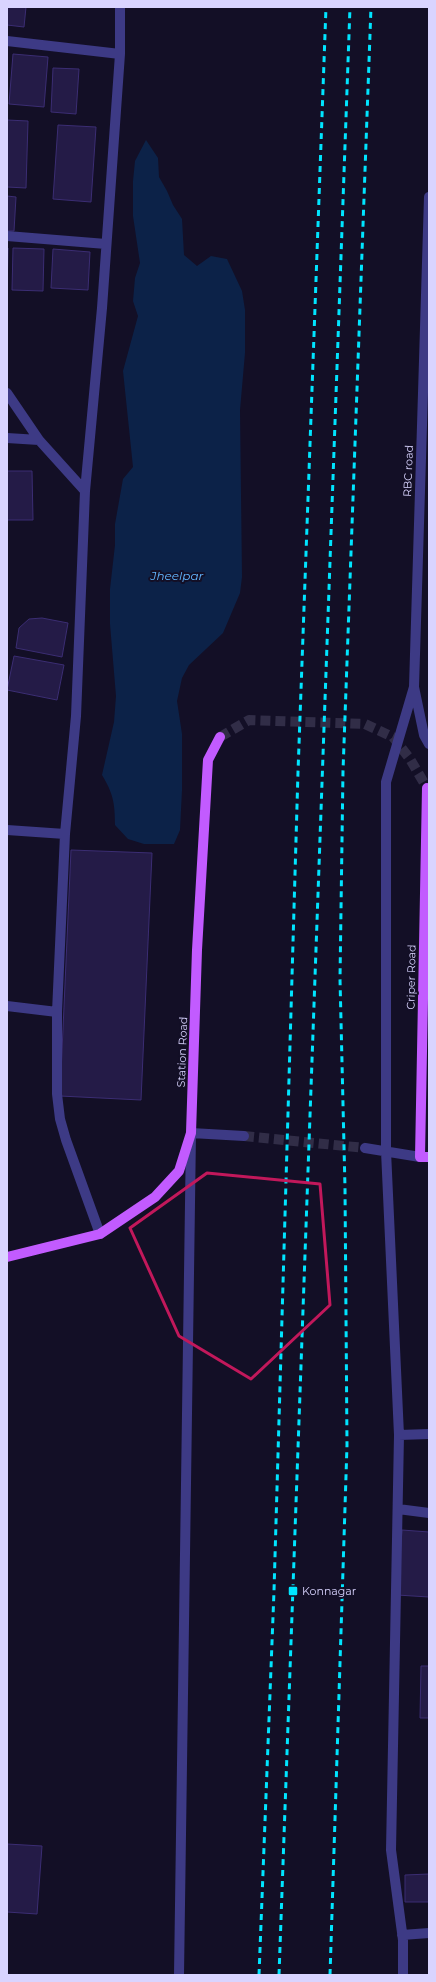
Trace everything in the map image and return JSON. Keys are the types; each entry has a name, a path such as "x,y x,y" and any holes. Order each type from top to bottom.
{"main road":[{"name":"Station Road","path":"7,1257 100,1234 155,1197 178,1171 191,1133 197,950 208,760 220,737"},
{"name":"Criper Road","path":"424,1157 427,788"}],"street":[{"path":"100,1234 60,1119 57,1094 57,1012 65,834 76,716 84,491 106,244 120,54 120,7"},
{"path":"7,41 120,54"},
{"name":"RBC road","path":"427,737 414,687 429,197"},
{"path":"7,236 106,244"},
{"path":"7,393 39,440 84,491"},
{"path":"7,438 39,440"},
{"path":"403,1975 402,1935 391,1850 399,1435 386,1151 386,782 414,687"},
{"path":"7,830 65,834"},
{"path":"7,1006 57,1012"},
{"path":"179,1975 191,1133 244,1136"},
{"path":"365,1148 424,1157"},
{"path":"399,1435 429,1434"},
{"path":"398,1509 429,1513"},
{"path":"402,1935 429,1933"}],"highlighted area":[{"path":"207,1173 320,1184 330,1305 251,1379 179,1336 130,1228"}],"water":[{"name":"Jheelpar","path":"146,140 158,158 159,177 182,219 184,255 197,266 211,256 227,259 242,291 245,310 245,353 240,410 242,577 240,593 223,633 189,665 182,678 177,701 182,734 182,790 180,830 174,844 144,844 128,839 115,825 113,798 102,775 114,722 116,696 110,624 110,589 115,545 115,524 123,479 133,467 123,371 138,316 133,301 135,278 140,263 133,216 133,181 135,161"}],"building":[{"path":"7,7 26,7 24,27 7,25"},
{"path":"13,54 48,57 44,107 9,104"},
{"path":"53,68 79,69 76,114 51,112"},
{"path":"7,120 28,121 26,188 7,187"},
{"path":"58,125 96,127 91,202 53,199"},
{"path":"7,196 16,197 14,231 7,231"},
{"path":"7,248 8,248 7,295"},
{"path":"13,248 44,249 43,291 12,290"},
{"path":"53,249 90,252 88,290 51,288"},
{"path":"7,471 32,471 33,520 7,520"},
{"path":"42,618 68,623 62,657 16,648 19,628 29,619"},
{"path":"14,656 64,665 57,700 7,690"},
{"path":"71,850 152,853 141,1100 60,1096"},
{"path":"402,1530 429,1532 429,1597 397,1595"},
{"path":"421,1666 429,1666 429,1718 420,1718"},
{"path":"7,1844 42,1846 37,1914 7,1912"},
{"path":"429,1874 429,1902 405,1902 405,1875"}],"tunnel":[{"path":"220,737 249,720 365,724 393,737 410,759 427,788"},
{"path":"244,1136 365,1148"}],"railway":[{"path":"259,1975 274,1591 298,772 326,7"},
{"path":"279,1975 350,7"},
{"path":"330,1975 347,1445 345,1188 340,979 343,771 371,7"}],"place":[{"name":"Konnagar","path":"293,1591"}]}
